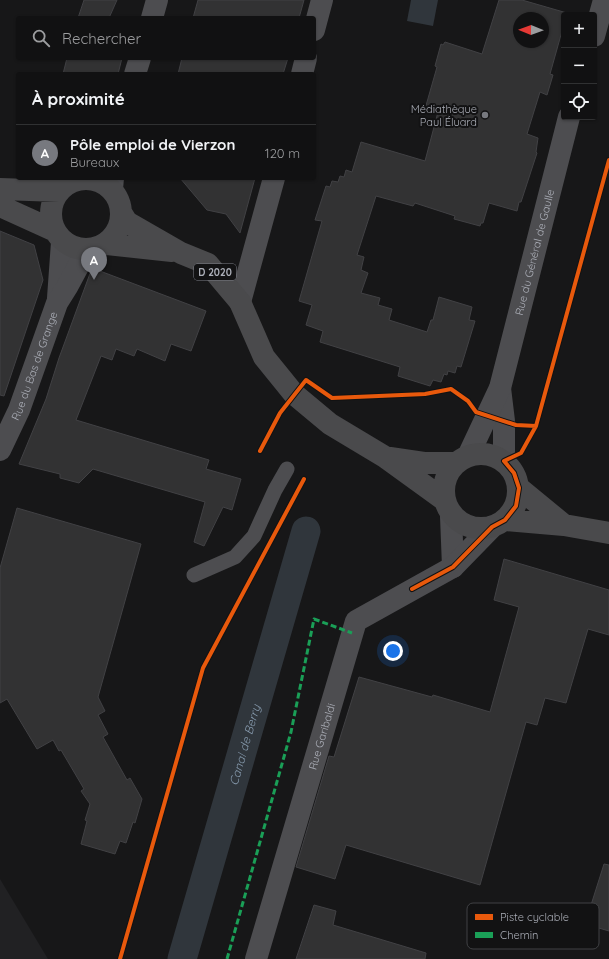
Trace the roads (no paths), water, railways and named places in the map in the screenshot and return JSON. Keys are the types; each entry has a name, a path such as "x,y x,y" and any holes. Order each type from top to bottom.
{"main road":[{"path":"58,236 50,216 52,203 59,191 71,181 76,180"},
{"path":"0,206 58,236 75,249 98,247 117,232 122,214 119,201 112,184 94,180"},
{"path":"0,189 59,191"},
{"name":"D 2020","path":"122,214 127,222 181,253 208,264 240,302 264,357 294,394 330,424 385,457 447,507"},
{"name":"D 2020","path":"98,247 181,253"},
{"path":"499,524 516,506 519,488 514,473 504,461 488,453 462,458 444,479 447,507 470,528 499,524 564,525 609,533"},
{"name":"D 2020","path":"385,457 424,463 462,458"},
{"path":"519,488 564,525"}],"street":[{"path":"153,16 157,0"},
{"path":"316,22 322,0"},
{"path":"597,25 604,0"},
{"path":"136,72 139,60"},
{"path":"302,72 306,60"},
{"name":"Rue du Général de Gaulle","path":"462,458 500,388 568,120"},
{"path":"240,302 273,180"},
{"name":"Rue du Bas de Grange","path":"57,303 58,236"},
{"name":"Rue du Bas de Grange","path":"0,450 19,410 57,303 68,287 82,259 98,247"},
{"name":"Rue du Général de Gaulle","path":"500,388 504,421 504,461"},
{"path":"447,507 453,567"},
{"name":"Rue Garibaldi","path":"256,959 356,621 453,567 499,524"}],"lane":[{"path":"194,575 235,558 254,536 275,490 287,469"}],"waterway":[{"name":"Canal de Berry","path":"182,959 306,531"}],"place":[{"name":"Médiathèque Paul Éluard","path":"485,115"},
{"name":"Pôle emploi de Vierzon","path":"94,280"}]}
